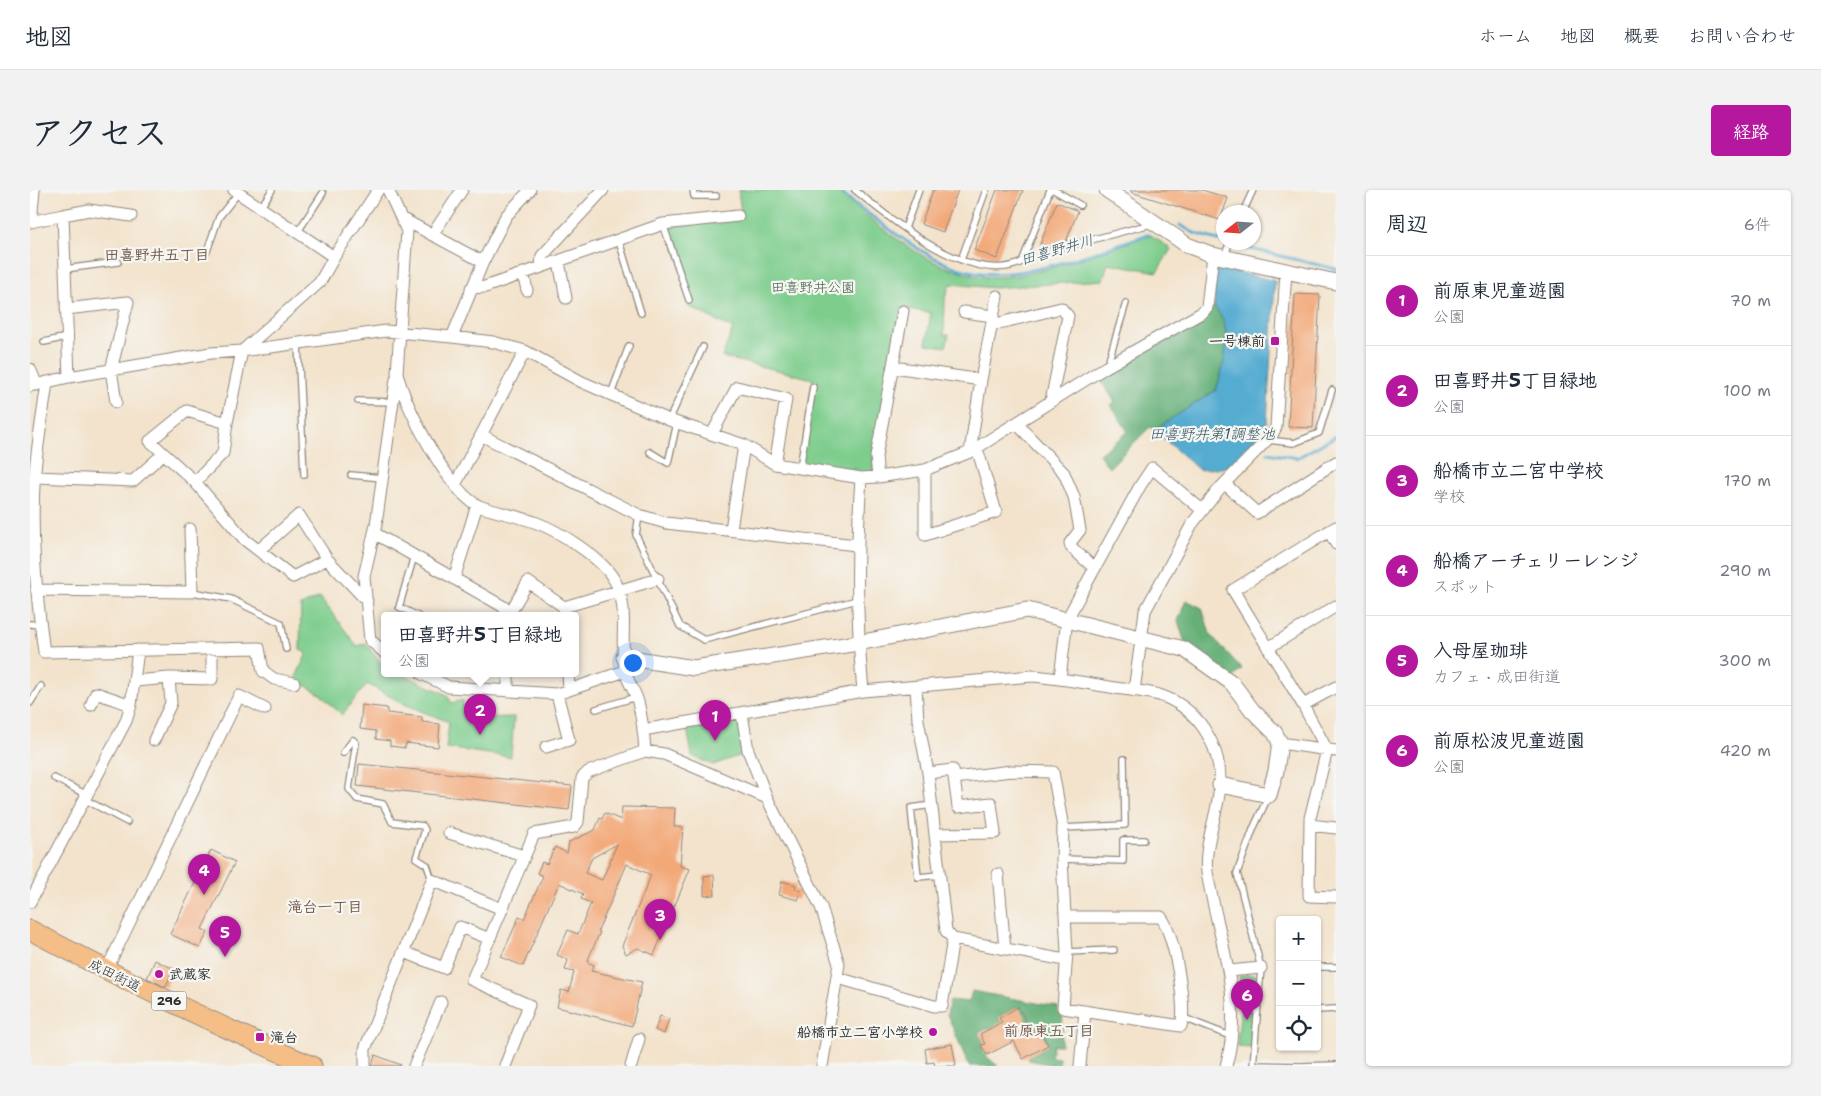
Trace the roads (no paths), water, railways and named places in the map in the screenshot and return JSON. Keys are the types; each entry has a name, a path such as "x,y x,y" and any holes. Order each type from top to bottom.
{"highway":[{"name":"成田街道","path":"30,930 214,1024 310,1066"}],"street":[{"path":"34,190 31,222 89,210 130,216"},
{"path":"195,482 223,453 227,423 242,351 320,282 378,190"},
{"path":"381,650 370,640 364,576 374,533 397,373 406,231 388,190"},
{"path":"432,235 462,190"},
{"path":"452,337 471,288 506,216 530,190"},
{"path":"541,267 542,256 603,190"},
{"path":"1107,190 1187,245 1218,256 1336,282"},
{"path":"238,191 260,208 334,257"},
{"path":"63,215 69,377"},
{"path":"471,288 485,287 663,224 738,216"},
{"path":"401,218 483,262"},
{"path":"38,385 69,377 211,353 242,351 386,331 452,337 492,342 525,351 582,382 673,421 713,432 744,445 774,464 861,478 878,477 925,470 974,450 1106,367 1203,312 1207,307 1218,256"},
{"path":"559,262 566,298"},
{"path":"1134,691 1145,610 1192,524 1202,510 1267,440 1276,427 1286,271"},
{"path":"523,273 527,290"},
{"path":"925,470 925,535 996,512 974,450 981,380 998,296"},
{"path":"66,309 128,302 111,370 116,402"},
{"path":"964,312 993,321 1060,308 1068,316 1051,401"},
{"path":"878,477 876,457 903,311"},
{"path":"455,485 525,351"},
{"path":"894,367 981,380"},
{"path":"30,370 38,385 32,527 35,624 44,652 259,648 263,671 274,679 294,683"},
{"path":"397,373 400,388 429,446 455,485 478,505 539,523 582,547 613,576 620,590 624,624 625,664 636,697 645,751"},
{"path":"713,432 737,387 786,399 774,464"},
{"path":"227,423 187,411 150,441 195,482 245,540 294,577 326,560"},
{"path":"1016,423 1064,473 1074,497 1080,530 1070,543 1071,547 1094,568"},
{"path":"481,435 639,515 666,523 731,529 856,545"},
{"path":"731,529 744,445"},
{"path":"33,473 133,481 163,454"},
{"path":"1225,484 1257,513 1336,462"},
{"path":"1060,678 1067,619 1152,468 1202,510"},
{"path":"861,478 856,545 858,643 863,691"},
{"path":"454,579 478,505"},
{"path":"259,550 299,515 326,560 366,602"},
{"path":"34,583 192,592 190,529"},
{"path":"1336,544 1332,529 1233,590 1331,750 1310,825 1309,896 1336,897"},
{"path":"374,533 508,612"},
{"path":"512,612 528,582 564,612 620,590 658,580"},
{"path":"1268,648 1336,606"},
{"path":"428,677 449,687 557,694 625,664 694,668 858,643 1027,610 1184,649 1232,683 1252,710 1275,733 1280,742 1276,771 1269,795 1220,784"},
{"path":"30,902 126,721 131,705 138,650"},
{"path":"135,681 169,678 212,679 212,650"},
{"path":"643,730 742,714 863,691 1032,676 1060,678 1157,694 1180,704 1199,720 1216,751 1220,764 1220,784 1207,864 1233,994 1226,1066"},
{"path":"508,677 508,691"},
{"path":"568,677 569,689"},
{"path":"154,740 171,703 169,678"},
{"path":"916,687 918,720 928,773 946,931 954,939 1005,949 1066,956"},
{"path":"1302,705 1336,687"},
{"path":"91,705 96,693 131,705"},
{"path":"546,747 569,740 557,694"},
{"path":"106,970 239,696 266,709"},
{"path":"742,714 748,750 768,798 821,907 839,964 822,1066"},
{"path":"1280,742 1331,750"},
{"path":"505,1066 529,1005 472,980 534,834 574,827 578,822 582,778 588,772 645,751 664,754 768,798"},
{"path":"928,773 953,770 958,807 991,803 995,833 935,834"},
{"path":"954,778 1011,771 1053,772 1063,828 1062,859 1066,956 1063,1008 1181,1026 1184,1018 1181,982 1161,917 1065,917"},
{"path":"1310,825 1336,828"},
{"path":"449,833 524,856"},
{"path":"998,874 1005,949"},
{"path":"365,1066 365,1049 404,952 404,946 432,880 502,909"},
{"path":"404,952 444,968 460,927 490,939"},
{"path":"838,978 934,1006 942,1006 954,939"},
{"path":"1229,972 1261,968"},
{"path":"414,1066 441,1002"},
{"path":"1080,1066 1085,1011"},
{"path":"631,1066 639,1039"}],"lane":[{"path":"260,208 272,190"},
{"path":"693,190 694,196 716,196"},
{"path":"855,190 922,240 961,260 994,267 1016,265 1022,262 1050,190"},
{"path":"904,228 919,190"},
{"path":"961,260 986,190"},
{"path":"1054,190 1080,205"},
{"path":"1246,205 1254,190"},
{"path":"207,251 218,216 238,191"},
{"path":"298,233 322,192"},
{"path":"1076,244 1155,223"},
{"path":"663,224 689,300"},
{"path":"619,241 641,313"},
{"path":"1218,256 1223,250"},
{"path":"65,269 118,262"},
{"path":"1106,367 1126,303"},
{"path":"44,342 67,336"},
{"path":"298,343 304,476"},
{"path":"611,394 629,346"},
{"path":"650,452 668,463 673,421 703,347"},
{"path":"800,468 813,388"},
{"path":"1267,440 1294,443 1319,433 1332,390"},
{"path":"358,401 393,402"},
{"path":"351,475 382,478"},
{"path":"639,515 636,535 680,626 704,640 857,600"},
{"path":"410,612 399,607 414,556"},
{"path":"192,592 231,599 281,623 286,649"},
{"path":"30,703 41,686"},
{"path":"596,709 636,697"},
{"path":"343,753 353,740 356,743 349,789 357,799 383,804 392,822 423,826 425,830 416,858 426,865 432,880"},
{"path":"1063,828 1125,825 1124,759"},
{"path":"54,778 127,822"},
{"path":"1269,795 1254,827 1237,873 1261,968 1253,1065 1336,1065"},
{"path":"932,805 911,808 917,868 918,877 939,875"},
{"path":"1062,859 1123,861 1123,840 1144,840"},
{"path":"1066,956 1114,950"},
{"path":"1321,967 1336,967"},
{"path":"1321,1010 1336,1009"},
{"path":"1184,1018 1230,1036"}],"water":[{"name":"田喜野井第1調整池","path":"1216,267 1275,281 1267,422 1251,446 1249,445 1227,467 1199,470 1154,430 1216,390 1224,360 1227,336 1223,321 1214,306"}],"waterway":[{"name":"田喜野井川","path":"842,194 924,252 954,267 976,273 1000,274 1051,266 1149,234"},
{"name":"田喜野井川","path":"1180,225 1194,233 1216,240"},
{"name":"田喜野井川","path":"1255,250 1336,269"},
{"path":"1268,453 1297,458 1336,436"}],"place":[{"name":"一号棟前","path":"1275,341"},
{"name":"田喜野井5丁目緑地","path":"480,735"},
{"name":"前原東児童遊園","path":"715,741"},
{"name":"船橋アーチェリーレンジ","path":"204,895"},
{"name":"船橋市立二宮中学校","path":"660,940"},
{"name":"入母屋珈琲","path":"225,957"},
{"name":"武蔵家","path":"159,974"},
{"name":"前原松波児童遊園","path":"1247,1020"},
{"name":"船橋市立二宮小学校","path":"933,1032"},
{"name":"滝台","path":"260,1037"}],"district":[{"name":"田喜野井五丁目","path":"157,255"},
{"name":"滝台一丁目","path":"325,907"},
{"name":"前原東五丁目","path":"1049,1031"}],"park label":[{"name":"田喜野井公園","path":"813,287"}]}
